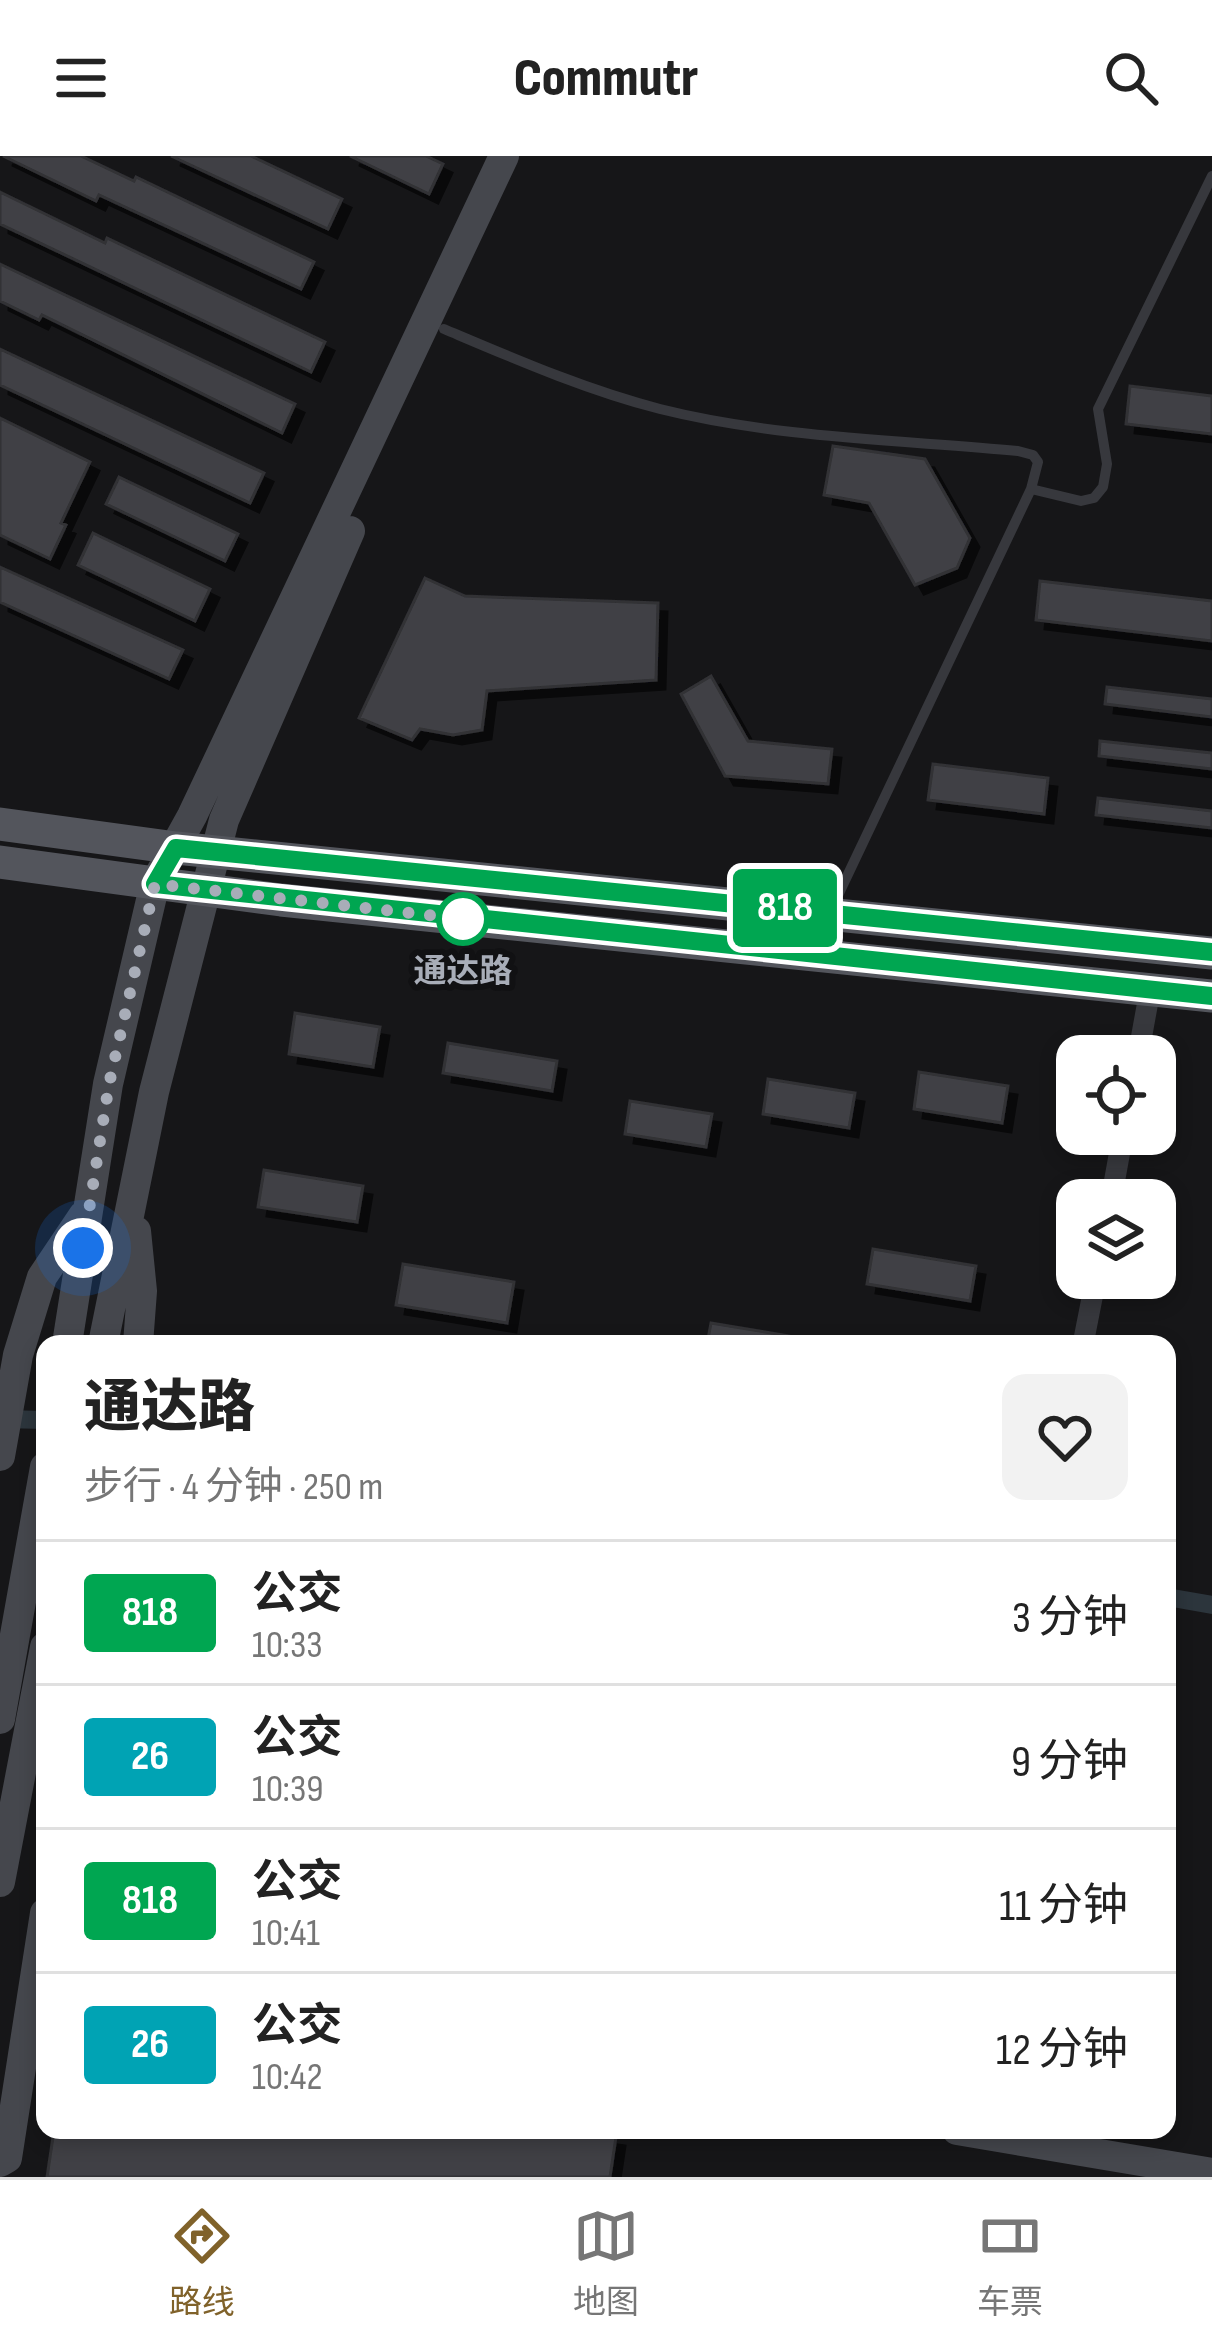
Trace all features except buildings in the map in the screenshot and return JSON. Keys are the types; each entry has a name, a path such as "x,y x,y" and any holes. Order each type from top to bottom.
{"main road":[{"path":"68,1335 109,1084 155,884 504,156"},
{"path":"105,1335 154,1092 224,820 251,751 526,156"},
{"path":"0,824 176,848 1212,952"},
{"path":"0,862 203,890 1212,996"},
{"path":"0,1456 18,1355 42,1277 89,1206"},
{"path":"133,1207 142,1291 139,1335"},
{"path":"0,1719 36,1517"},
{"path":"0,1882 36,1696"},
{"path":"0,2162 7,2158 36,1996"},
{"path":"1009,2139 1212,2174"}],"street":[{"path":"1142,1035 1150,990"},
{"path":"1085,1335 1092,1299"}],"lane":[{"path":"1031,489 1081,501 1094,498 1103,488 1107,464 1098,409 1212,176"},
{"path":"444,329 558,377 662,410 772,428 1018,451 1033,455 1038,462 1031,489 830,913"}],"waterway":[{"path":"2,1419 36,1420"},
{"path":"1176,1599 1212,1605"}],"bus line":[{"name":"818","path":"1212,952 176,848 155,884 1212,996"}],"place":[{"name":"通达路","path":"463,919"}],"route":[{"path":"83,1248 109,1084 155,884 463,919"}]}
